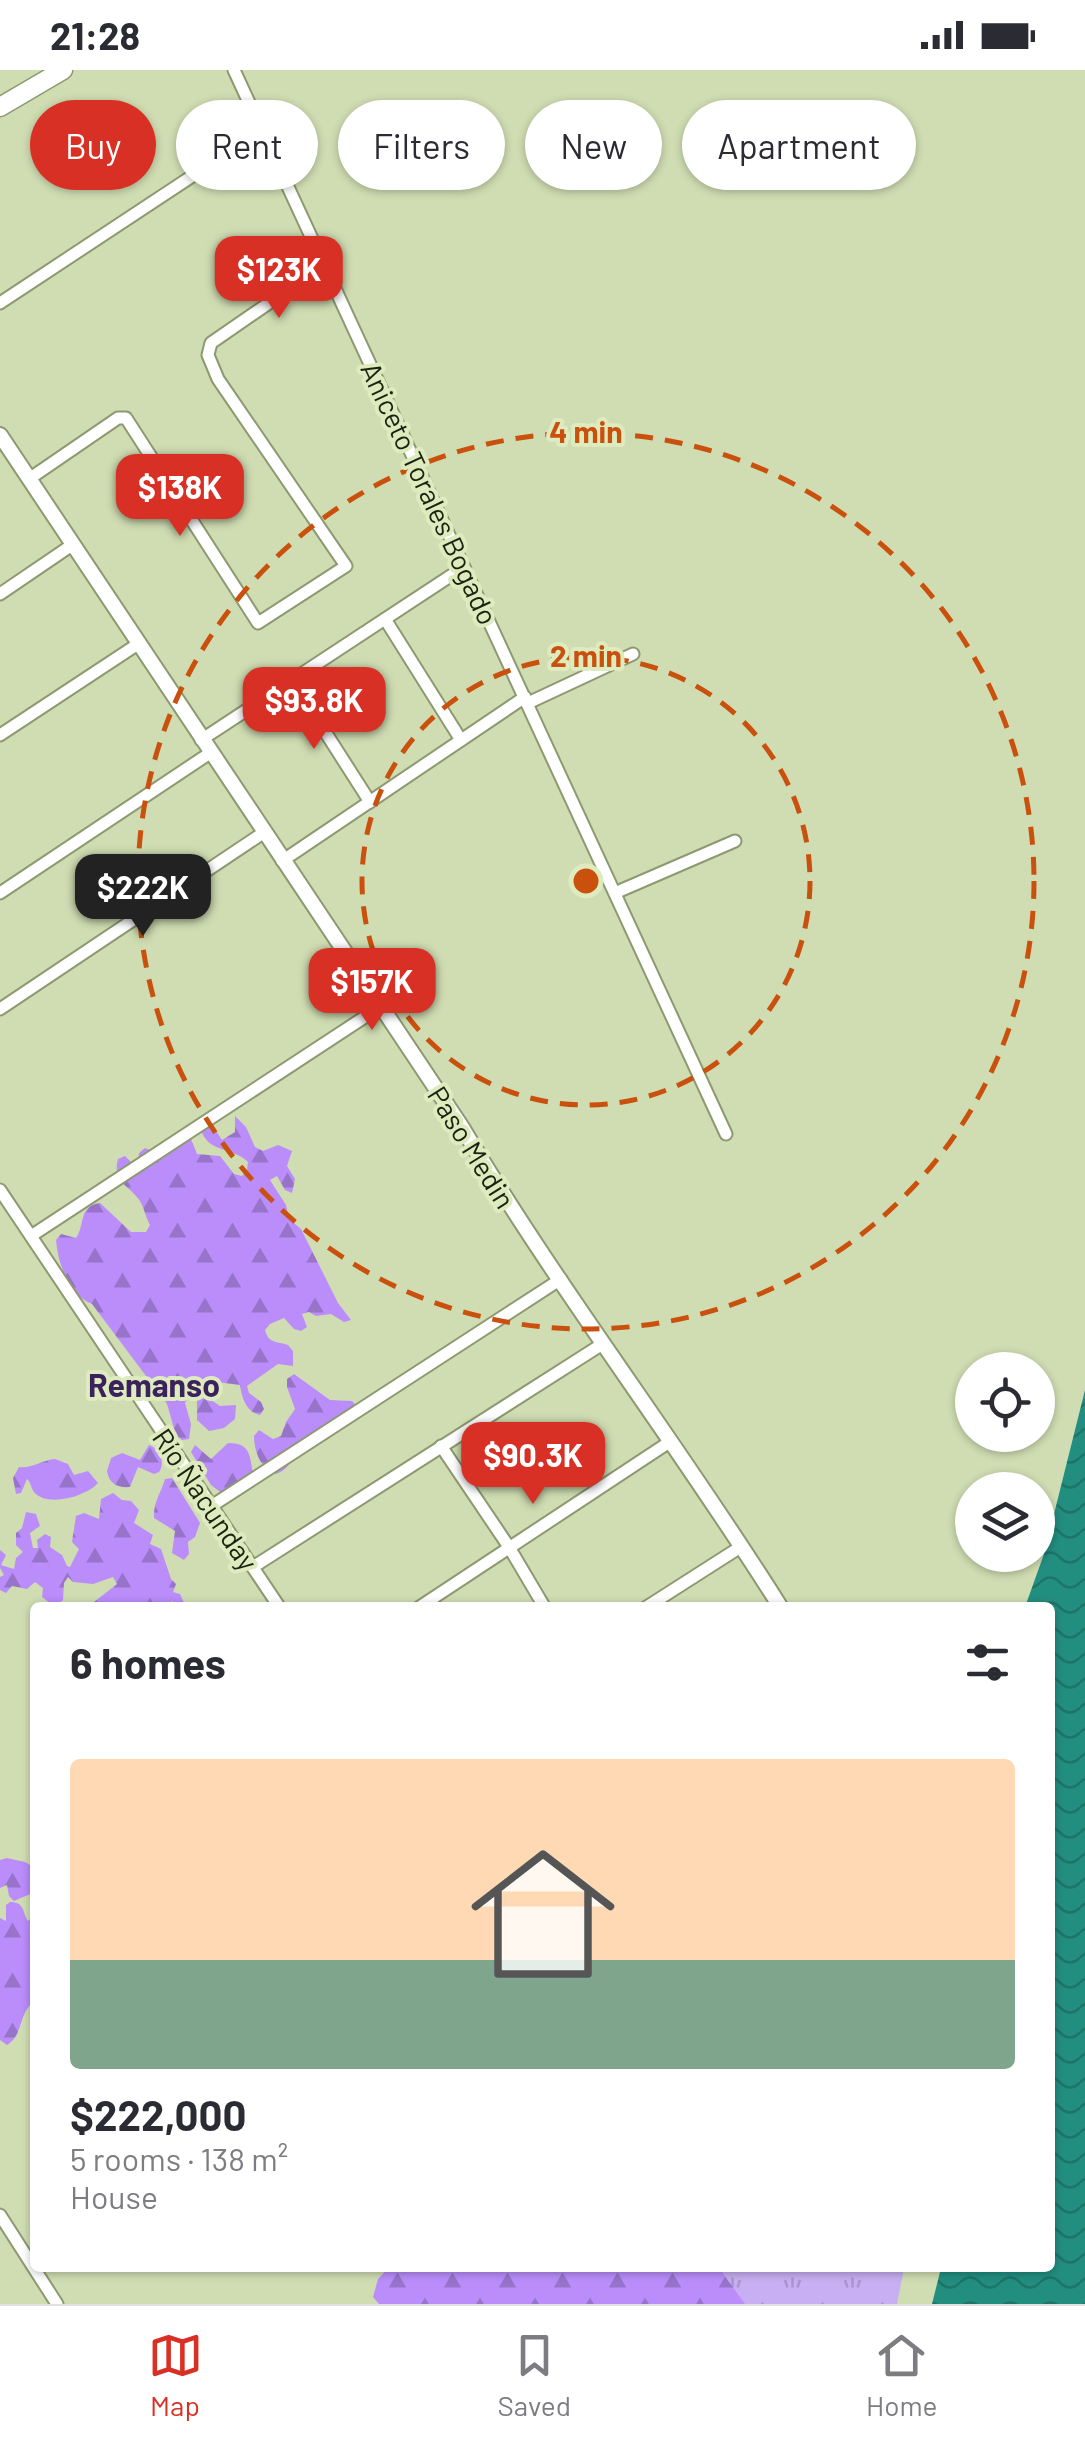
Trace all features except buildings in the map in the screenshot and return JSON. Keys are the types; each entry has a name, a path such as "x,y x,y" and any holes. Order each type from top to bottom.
{"main road":[{"path":"0,95 42,70"},
{"path":"0,107 63,70"}],"street":[{"name":"Aniceto Torales Bogado","path":"234,70 248,100"},
{"path":"0,303 176,187"},
{"name":"Aniceto Torales Bogado","path":"290,190 726,1134"},
{"path":"29,479 122,417 136,432 258,623 346,566 218,378 208,355 210,343 324,265"},
{"name":"Paso Medin","path":"0,435 463,1129 510,1208 672,1440 776,1602"},
{"path":"0,594 72,545"},
{"path":"0,893 292,680 464,567"},
{"path":"386,619 461,740"},
{"path":"0,735 138,644"},
{"path":"282,861 527,700 633,654"},
{"path":"292,680 370,802"},
{"path":"0,1009 263,832"},
{"path":"616,892 735,841"},
{"path":"31,1236 380,1007"},
{"name":"Río Ñacunday","path":"0,1190 276,1602"},
{"path":"210,1507 561,1280"},
{"path":"253,1568 604,1342"},
{"path":"427,1602 672,1440"},
{"path":"441,1446 510,1547 542,1602"},
{"path":"655,1602 742,1546"},
{"path":"0,2215 30,2262"},
{"path":"37,2272 57,2304"}],"green space":[{"path":"235,1116 246,1127 255,1147 263,1151 278,1145 292,1151 287,1166 295,1179 292,1193 285,1190 277,1176 270,1180 286,1205 289,1219 301,1229 338,1303 351,1320 344,1322 331,1314 316,1316 309,1312 302,1314 307,1327 301,1331 284,1318 270,1324 265,1330 269,1338 288,1345 293,1351 293,1366 278,1364 247,1386 249,1393 261,1402 264,1409 260,1415 248,1408 240,1385 217,1382 206,1391 208,1398 220,1406 236,1405 235,1419 224,1428 209,1431 197,1420 197,1398 189,1397 185,1403 191,1424 189,1439 182,1440 176,1435 167,1404 92,1304 71,1286 56,1240 61,1234 76,1238 85,1212 100,1203 131,1232 146,1232 150,1225 141,1204 117,1173 118,1159 125,1156 131,1162 138,1161 145,1148 152,1151 185,1135 197,1154 220,1156 234,1174 242,1176 248,1162 209,1143 201,1130 205,1123 212,1125 222,1140 235,1132"},
{"path":"294,1374 330,1400 352,1401 358,1413 354,1420 306,1448 276,1474 259,1459 254,1436 259,1430 273,1439 281,1436 295,1409 287,1387 287,1379"},
{"path":"228,1443 247,1450 255,1479 224,1495 211,1485 191,1452 195,1445 211,1459"},
{"path":"149,1445 160,1456 159,1472 154,1474 138,1467 130,1487 112,1482 107,1471 111,1458 122,1453 140,1460"},
{"path":"55,1459 68,1464 74,1475 88,1471 98,1483 76,1496 57,1500 40,1497 27,1479 21,1493 16,1494 13,1478 19,1467"},
{"path":"172,1478 200,1523 195,1537 188,1542 189,1554 184,1560 172,1553 175,1531 154,1518 165,1479"},
{"path":"113,1493 131,1501 139,1510 134,1523 153,1535 150,1544 161,1549 176,1584 173,1592 180,1594 184,1602 94,1602 117,1584 113,1577 93,1584 73,1582 68,1577 61,1602 48,1602 42,1597 43,1588 35,1582 27,1589 12,1586 6,1593 0,1590 0,1577 4,1575 0,1568 0,1550 6,1555 1,1565 14,1569 16,1558 23,1552 16,1545 16,1533 22,1528 26,1512 36,1514 40,1526 30,1533 33,1548 38,1548 37,1540 45,1534 51,1537 50,1547 70,1567 79,1549 72,1542 76,1516 84,1513 99,1519 101,1499"},
{"path":"7,1858 30,1865 30,1894 14,1901 7,1885 0,1888 0,1860"},
{"path":"15,1902 30,1919 30,2006 7,2045 0,2040 0,1918 6,1921 6,1905"},
{"path":"384,2272 755,2272 773,2304 379,2304 373,2297"},
{"path":"722,2272 903,2272 897,2304 745,2304"}],"water":[{"path":"1085,1390 1085,2304 932,2304 940,2272 1055,2272 1055,1602 1027,1602 1038,1572 1055,1572 1055,1510"}],"district":[{"name":"Remanso","path":"154,1384"}]}
